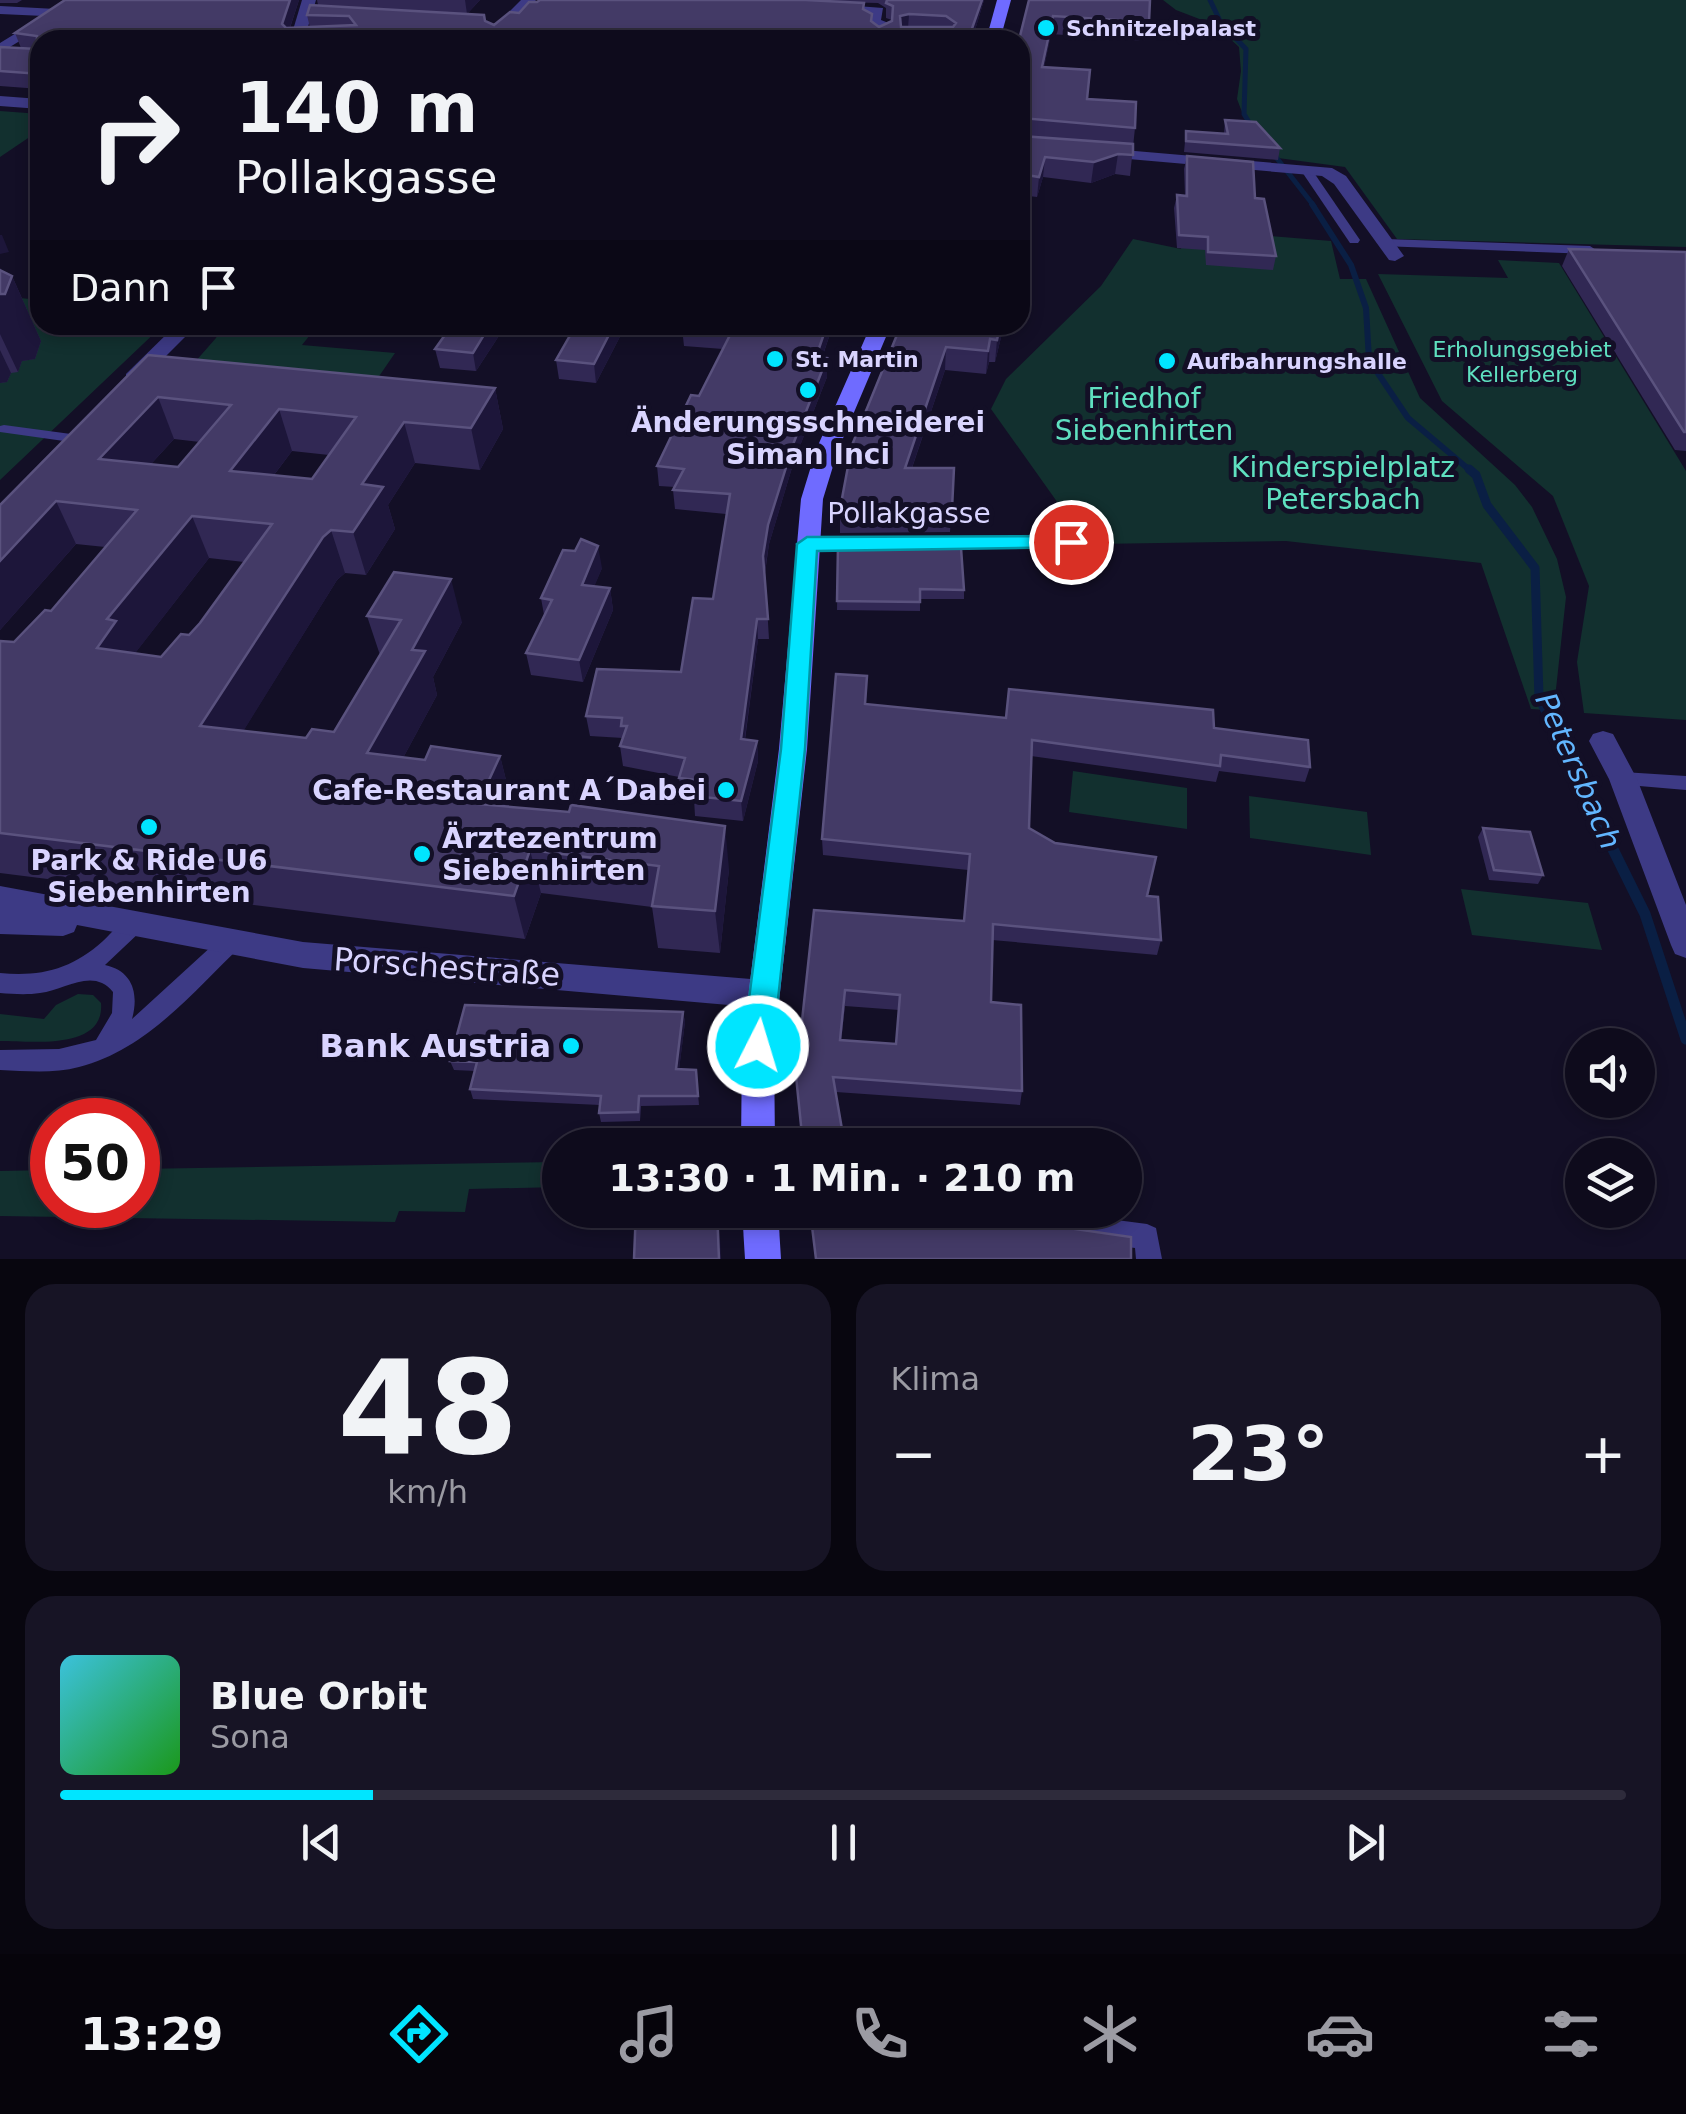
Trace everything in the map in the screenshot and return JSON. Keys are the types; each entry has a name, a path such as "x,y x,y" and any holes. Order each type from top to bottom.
{"main road":[{"path":"996,30 1004,0"},
{"path":"758,1128 762,994 793,749 812,499 826,450 877,335"},
{"path":"763,1259 766,1228"}],"street":[{"path":"36,30 80,0"},
{"path":"499,30 529,0"},
{"path":"300,30 308,6 327,13"},
{"path":"812,7 878,11 873,23 884,24 882,30"},
{"path":"0,10 58,13"},
{"path":"486,22 505,24"},
{"path":"4,54 30,34"},
{"path":"0,101 30,103"},
{"path":"1078,151 1326,172 1340,180 1390,249"},
{"path":"123,388 177,335"},
{"name":"Pollakgasse","path":"807,544 1071,542"},
{"path":"1603,741 1622,778 1685,941"},
{"name":"Porschestraße","path":"0,898 133,925 369,964 542,974 762,994"},
{"name":"Porschestraße","path":"0,921 133,925"}],"lane":[{"path":"1306,169 1354,240"},
{"path":"1390,249 1597,250"},
{"path":"2,431 16,417"},
{"path":"2,431 71,438"},
{"path":"1622,778 1686,784"},
{"path":"0,984 47,984 85,970 107,955 133,925"},
{"path":"0,1060 70,1058 104,1047 149,1016 233,940"},
{"path":"85,970 113,976 124,990 123,1014 104,1047"},
{"path":"1082,1228 1148,1237 1149,1259"}],"green space":[{"path":"1163,0 1686,0 1686,247 1397,239 1345,167 1278,158 1247,125 1237,99 1239,47 1215,25 1176,10"},
{"path":"0,111 30,113 30,137 0,157"},
{"path":"1182,229 1331,241 1340,279 1366,279 1420,398 1515,485 1532,507 1557,559 1566,597 1556,689 1563,711 1531,709 1481,563 1286,541 1096,544 1090,527 1075,527 991,409 1006,379 1101,286 1133,239 1181,249"},
{"name":"Erholungsgebiet Kellerberg","path":"1498,260 1559,263 1686,471 1686,720 1584,713 1577,662 1589,586 1553,496 1442,401 1378,274 1508,278"},
{"path":"0,296 30,299 30,335 152,335 0,480"},
{"path":"310,335 302,345 395,353 360,404 173,387 216,338"},
{"path":"1073,771 1187,788 1187,829 1069,812"},
{"path":"1249,796 1367,812 1371,855 1250,838"},
{"path":"1461,889 1588,903 1602,950 1472,935"},
{"path":"78,994 93,995 101,1003 99,1018 91,1029 64,1040 0,1041 0,1014 44,1019 56,1005"},
{"path":"542,1162 542,1187 469,1189 465,1212 399,1211 395,1222 160,1218 160,1169"},
{"path":"30,1170 30,1216 0,1216 0,1171"}],"building":[{"path":"65,0 290,0 282,24 286,28 356,25 349,16 307,15 310,5 484,15 485,21 494,25 510,12 519,13 529,2 540,0 864,3 863,9 872,14 871,21 879,27 892,21 893,6 887,0 982,0 972,30 30,30 30,35 15,33","holes":["900,16 946,16 956,23 953,27 901,27"]},
{"path":"1029,0 1150,0 1149,22 1053,16 1042,67 1090,70 1087,99 1136,102 1135,128 1030,119 1030,30 1022,30"},
{"path":"0,47 30,49 30,73 0,71"},
{"path":"1225,120 1256,122 1280,148 1186,141 1186,131 1228,134"},
{"path":"1030,137 1133,144 1133,155 1118,154 1094,162 1045,157 1039,177 1030,176"},
{"path":"1187,156 1253,162 1255,198 1264,199 1276,256 1208,252 1208,237 1179,235 1177,195 1187,196"},
{"path":"1569,249 1686,252 1686,432 1684,432"},
{"path":"0,270 12,276 5,294 0,294"},
{"path":"445,335 484,335 473,353 435,349"},
{"path":"570,335 609,335 594,364 556,360"},
{"path":"730,335 824,335 816,357 827,358 794,442 768,525 763,556 768,619 757,619 741,739 757,741 741,801 693,796 698,780 679,778 685,758 620,746 627,726 621,726 622,718 586,716 597,669 681,672 693,598 713,599 730,494 673,490 684,469 657,466 691,395 699,396"},
{"path":"897,335 998,335 997,340 990,339 988,351 946,347 905,468 954,468 952,509 840,509 852,445"},
{"path":"148,355 495,388 471,428 404,422 362,484 383,487 353,532 331,530 323,537 200,726 306,738 312,729 334,732 401,620 367,616 394,572 451,579 412,650 425,651 367,753 425,760 431,746 500,756 478,804 569,812 571,805 725,826 715,911 652,906 659,866 530,850 514,896 0,833 0,641 14,642 45,610 51,611 137,510 56,501 0,561 0,505","holes":["158,397 231,405 178,467 99,459","279,409 356,417 312,479 230,471","192,516 272,524 200,623 189,635 181,634 161,657 97,648 116,621 107,619"]},
{"path":"581,539 598,546 582,585 610,588 579,660 526,653 552,600 541,598 563,550 575,551"},
{"path":"950,543 950,548 961,548 964,590 920,589 920,602 837,601 838,545"},
{"path":"836,674 867,676 865,704 1006,718 1009,689 1213,710 1214,728 1308,740 1310,767 1221,755 1220,766 1032,740 1029,828 1055,843 1156,857 1147,896 1158,897 1161,940 993,924 991,1002 1021,1005 1022,1091 833,1077 842,1128 801,1128 796,1076 814,910 964,921 970,854 822,839","holes":["845,990 900,995 896,1044 840,1040"]},
{"path":"1483,828 1530,832 1543,875 1494,870"},
{"name":"Bank Austria","path":"465,1005 683,1012 676,1069 696,1070 698,1096 639,1096 638,1112 599,1113 601,1096 470,1089 477,1062 450,1061"},
{"path":"635,1228 718,1228 719,1259 634,1259"},
{"path":"812,1228 1068,1228 1131,1237 1131,1259 816,1259"}],"waterway":[{"name":"Petersbach","path":"1210,0 1221,23 1246,49 1244,114 1253,129"},
{"name":"Petersbach","path":"1272,152 1314,206"},
{"name":"Petersbach","path":"1312,204 1351,265 1366,308 1369,360 1408,418 1472,472"},
{"name":"Petersbach","path":"1469,469 1476,475 1487,505 1535,568 1539,698 1597,816"},
{"name":"Petersbach","path":"1595,813 1645,914 1686,1039"}],"place":[{"name":"Schnitzelpalast","path":"1046,28"},
{"name":"St. Martin","path":"775,359"},
{"name":"Aufbahrungshalle","path":"1167,361"},
{"name":"Änderungsschneiderei Siman Inci","path":"808,390"},
{"name":"Cafe-Restaurant A´Dabei","path":"726,790"},
{"name":"Park & Ride U6 Siebenhirten","path":"149,827"},
{"name":"Ärztezentrum Siebenhirten","path":"422,854"},
{"name":"Bank Austria","path":"571,1046"}],"route":[{"path":"758,1046 793,749 807,544 1071,542"}],"park label":[{"name":"Friedhof Siebenhirten","path":"1144,414"},
{"name":"Kinderspielplatz Petersbach","path":"1343,483"}]}
